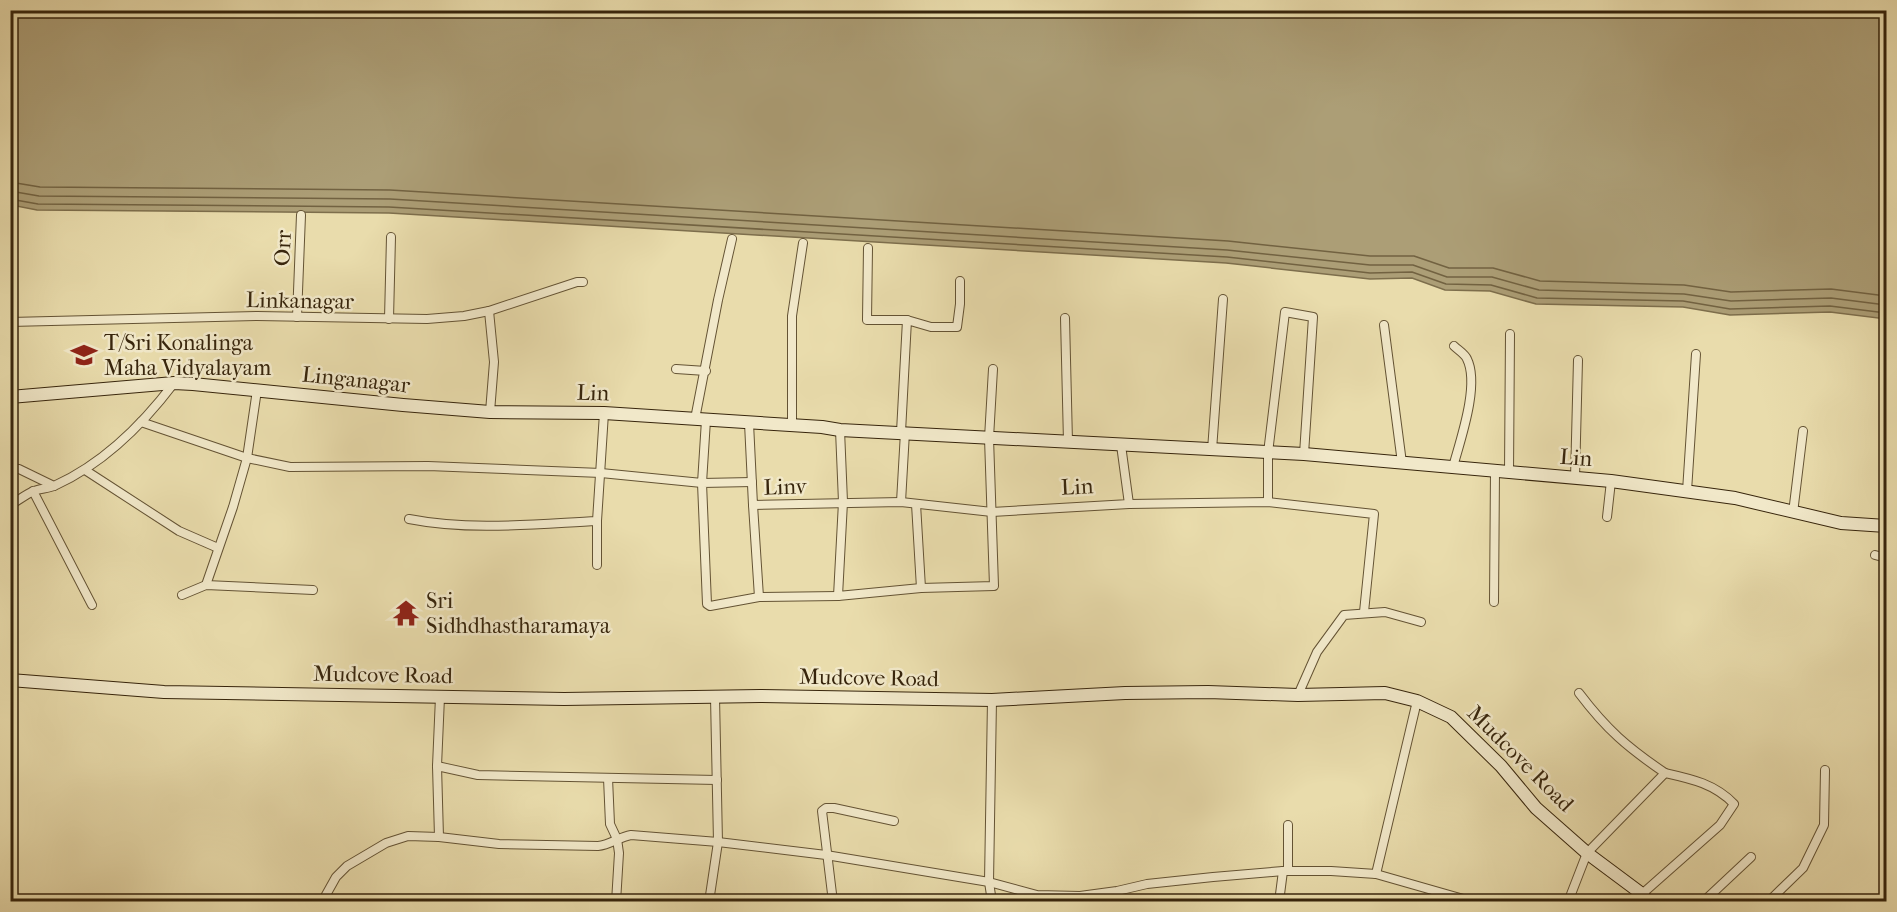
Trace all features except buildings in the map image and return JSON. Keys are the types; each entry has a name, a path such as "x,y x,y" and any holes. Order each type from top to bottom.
{"street":[{"name":"Orr","path":"297,317 301,215"},
{"path":"389,319 391,237"},
{"path":"732,239 718,300 700,419 707,605 759,597 837,596 921,588 994,586 989,438 993,369"},
{"path":"792,425 792,316 803,243"},
{"path":"868,248 867,320 907,320 931,327 957,327 960,280"},
{"name":"Linkanagar","path":"10,322 257,316 427,319 489,311 583,282"},
{"path":"1212,450 1223,299"},
{"path":"489,311 494,362 490,412"},
{"path":"1269,502 1268,453 1285,312 1313,317 1304,454"},
{"name":"Lin","path":"1065,318 1068,442"},
{"path":"901,502 907,320"},
{"path":"1384,325 1402,463"},
{"path":"1509,472 1510,334"},
{"path":"1453,467 1468,413 1471,376 1467,358 1454,346"},
{"path":"1688,491 1696,354"},
{"path":"1575,478 1578,360"},
{"path":"676,369 706,370"},
{"path":"10,505 33,491 54,487 85,470 113,449 141,422 174,383"},
{"name":"Linganagar","path":"10,398 174,383 490,412"},
{"path":"206,585 247,458 257,390"},
{"name":"Lin","path":"490,412 604,413 840,430 1304,454 1611,481 1736,498 1841,523 1887,526"},
{"path":"597,565 597,521 604,413"},
{"path":"141,422 247,458 290,467 428,466 601,473 702,483 752,482"},
{"name":"Linv","path":"749,423 753,505 901,502"},
{"path":"837,596 843,502 840,430"},
{"path":"1793,513 1803,431"},
{"name":"Lin","path":"1121,445 1129,504"},
{"path":"10,468 54,487"},
{"path":"85,470 179,531 218,548"},
{"path":"1494,602 1495,471"},
{"path":"1607,517 1611,481"},
{"path":"33,491 92,605"},
{"name":"Lin","path":"901,502 992,512 1129,504 1269,502 1374,514 1364,612"},
{"path":"916,504 921,588"},
{"path":"753,505 759,597"},
{"path":"409,519 436,524 517,525 597,521"},
{"path":"1875,555 1887,558"},
{"path":"182,595 206,585 313,590"},
{"path":"1298,695 1317,652 1344,615 1385,612 1421,622"},
{"name":"Mudcove Road","path":"10,680 164,692 564,699 715,697 992,700 1125,693 1208,692 1298,695 1385,693 1417,701 1451,717 1501,766 1536,808 1587,853 1645,898"},
{"path":"1579,693 1611,731 1632,750 1665,773 1706,784 1724,793 1734,804 1720,825 1645,898"},
{"path":"439,837 437,766 440,696"},
{"path":"709,902 718,842 715,697"},
{"path":"992,700 989,882 992,902"},
{"path":"1376,874 1417,701"},
{"path":"437,766 478,775 717,780"},
{"path":"1768,902 1803,868 1824,825 1825,770"},
{"path":"1568,902 1587,853 1665,773"},
{"path":"608,778 610,824 617,839 619,860 616,902"},
{"path":"833,902 822,811 826,808 894,821"},
{"path":"1279,902 1286,871 1288,825"},
{"path":"322,902 336,877 347,866 386,843 408,836 499,844 598,846 631,835 718,842 826,855 989,882 1037,895 1080,896 1147,884 1286,871 1376,874 1474,902"},
{"path":"1703,902 1751,857"}],"water":[{"path":"10,11 1886,11 1886,319 1830,312 1730,315 1683,307 1536,304 1490,291 1445,290 1412,278 1370,279 1226,263 389,213 37,210 11,205"}],"place":[{"name":"T/Sri Konalinga Maha Vidyalayam","path":"84,355"},
{"name":"Sri Sidhdhastharamaya","path":"406,613"}]}
